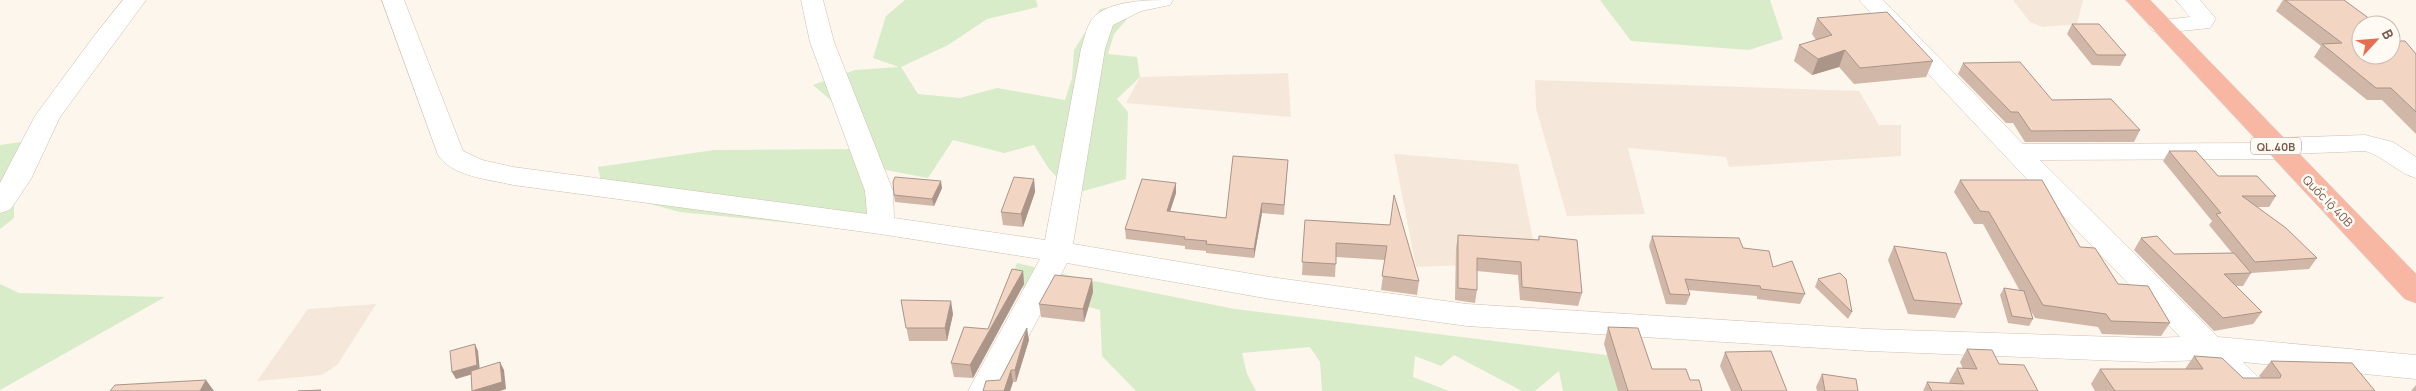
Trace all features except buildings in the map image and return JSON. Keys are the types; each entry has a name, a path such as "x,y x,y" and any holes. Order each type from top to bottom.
{"highway":[{"name":"Quốc lộ 40B","path":"2137,0 2416,292"}],"street":[{"path":"0,204 22,170 48,116 102,41 135,0"},
{"path":"393,0 451,155 459,162 472,167 513,176 880,225 1058,254 1110,260 1270,288 1468,315 1869,340 2148,350 2212,348 2316,356 2416,368"},
{"path":"812,0 822,42 879,191 881,205 880,225"},
{"path":"984,391 1058,254 1092,49 1102,22 1118,10 1162,0"},
{"path":"1870,0 2016,152 2212,348 2252,391"},
{"path":"2161,26 2202,23 2204,19 2187,0"},
{"path":"2016,152 2278,148 2365,143 2376,144 2416,169"}],"shaded area":[{"path":"2013,0 2083,0 2077,24 2042,27 2030,22"},
{"path":"1288,73 1291,117 1126,103 1140,77"},
{"path":"1535,80 1859,91 1879,125 1901,125 1901,156 1729,167 1726,157 1628,148 1645,214 1567,216 1536,108"},
{"path":"1394,154 1518,164 1539,270 1468,265 1416,267"},
{"path":"376,304 338,364 322,375 257,381 308,309"}],"green space":[{"path":"905,0 1036,0 1038,7 987,19 948,45 901,67 918,94 960,98 997,88 1065,100 1072,78 1074,50 1100,9 1116,6 1127,19 1114,34 1108,54 1137,57 1140,77 1117,99 1128,112 1126,179 1073,194 1049,169 1034,145 1004,153 953,140 928,178 881,169 833,102 813,85 855,70 899,67 873,58 886,16"},
{"path":"1600,0 1770,0 1783,39 1749,50 1631,41"},
{"path":"21,142 14,180 14,218 0,229 0,145"},
{"path":"856,149 882,232 680,212 603,191 598,167 714,150"},
{"path":"1017,263 1084,279 1235,309 1622,357 1625,391 1563,391 1559,371 1535,391 1522,391 1454,355 1441,366 1415,356 1413,377 1449,391 1322,391 1320,362 1310,347 1242,353 1247,374 1256,391 1136,391 1102,356 1100,310 1032,293 1010,281"},
{"path":"0,284 19,293 165,297 0,390"}]}
